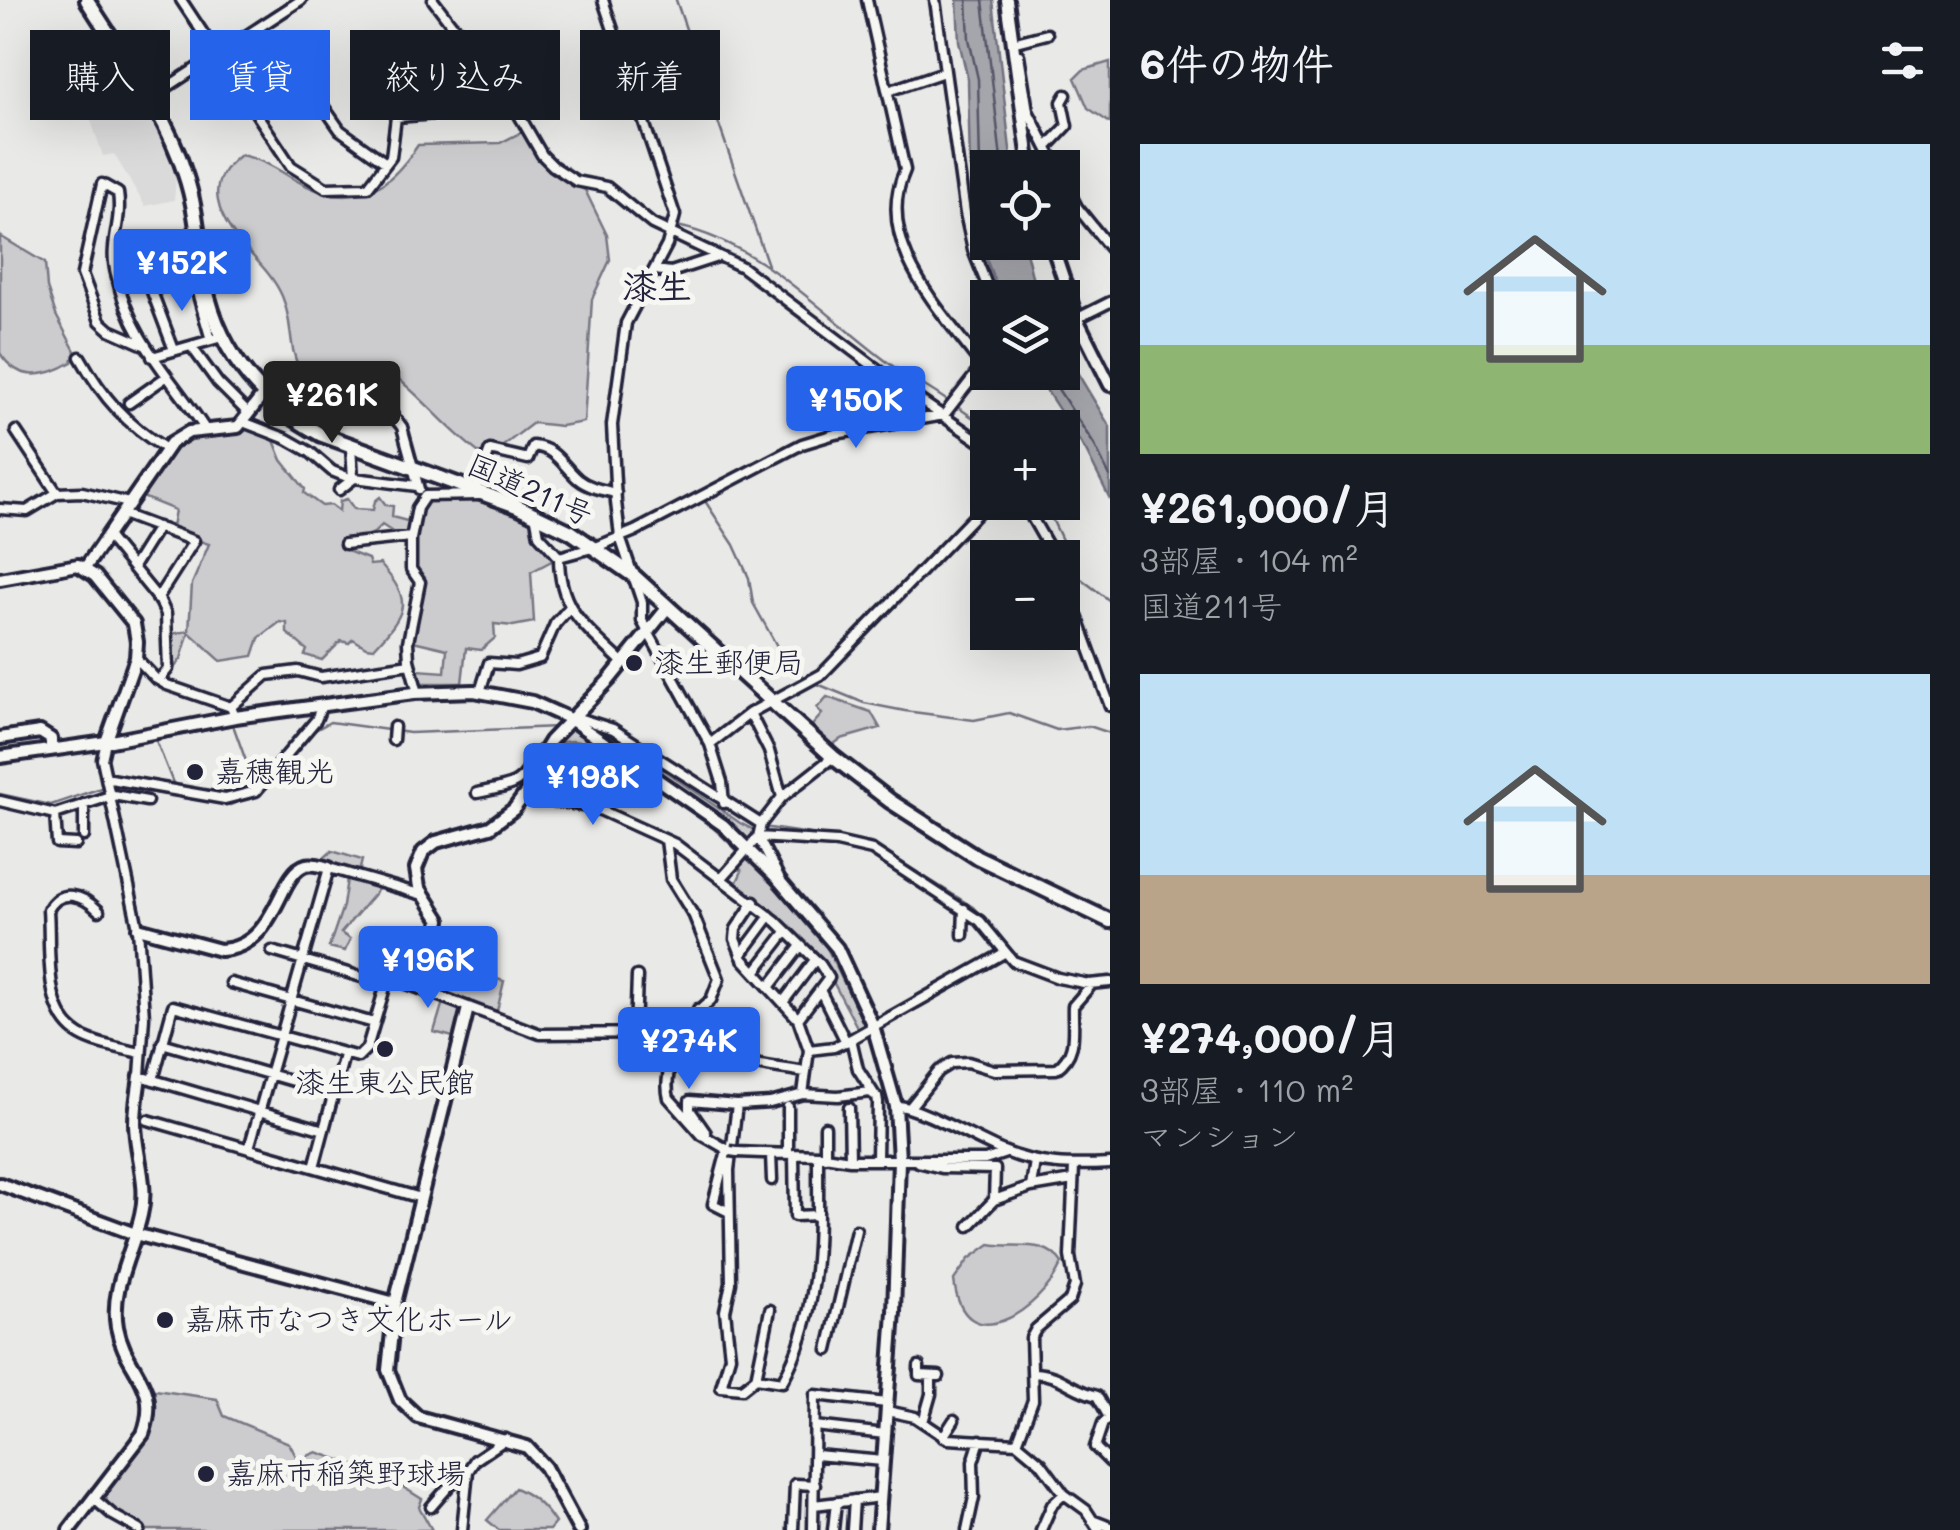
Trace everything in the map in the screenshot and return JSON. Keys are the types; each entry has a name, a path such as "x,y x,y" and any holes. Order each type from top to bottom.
{"highway":[{"name":"国道211号","path":"87,0 105,30"},
{"name":"国道211号","path":"158,120 185,173 198,274 216,338 263,394 299,423 535,514 596,547 634,576 833,757 890,801 977,857 1110,921"}],"street":[{"path":"181,0 202,30"},
{"path":"255,30 301,0"},
{"path":"433,0 458,30"},
{"path":"602,0 675,214 655,270 626,323 616,377 612,425 620,537 642,602 642,621 710,744 724,803"},
{"path":"867,0 905,170 896,190 901,232 912,270 938,310 970,348"},
{"path":"936,0 965,212 985,280"},
{"path":"1007,0 1027,150"},
{"path":"1012,43 1047,34"},
{"path":"1012,43 1018,49 1028,111 1048,150"},
{"path":"888,92 944,72"},
{"path":"1047,147 1067,126 1062,102 1066,95"},
{"path":"330,116 340,130 386,163"},
{"path":"261,120 291,166 326,188 346,190 368,187 391,157 396,120"},
{"path":"522,120 553,166 576,180 607,186 639,216 756,276 970,434"},
{"path":"144,345 110,330 100,321 82,274 102,184 118,194 121,217 111,254 123,304 144,345 205,429"},
{"path":"96,212 121,217"},
{"path":"1080,212 1110,248"},
{"path":"655,270 671,272 717,257"},
{"path":"118,277 149,271 198,274"},
{"path":"149,271 151,289 174,350"},
{"path":"1080,317 1110,302"},
{"path":"1080,327 1110,385"},
{"path":"152,357 216,338"},
{"path":"192,346 246,418 310,452 332,471 353,478 417,486"},
{"path":"80,357 110,405 138,432 166,448"},
{"path":"129,403 166,377"},
{"path":"559,557 620,537 802,444 944,415 970,382"},
{"path":"387,383 382,402 402,427 417,486 425,496 452,498 480,492 490,450 528,459 533,446 552,450 592,487 616,493"},
{"path":"85,568 166,448 181,435 205,429 232,429 246,418 263,394"},
{"path":"16,431 58,493"},
{"path":"352,446 353,478"},
{"path":"338,490 353,478"},
{"path":"0,509 27,511 58,493 82,492 194,541 158,598"},
{"path":"418,693 408,642 420,588 411,569 411,537 417,508 425,496"},
{"path":"535,514 539,535 559,557 559,578 569,608 623,663"},
{"path":"710,744 750,713 822,674 971,520"},
{"path":"132,567 158,527"},
{"path":"107,536 158,598 166,614 168,669 158,680"},
{"path":"344,544 411,537"},
{"path":"0,579 73,565 85,568 134,624 136,658 102,759 138,928 144,1017 135,1124 144,1192 118,1285 116,1324 124,1349 148,1392 148,1419 142,1434 69,1530"},
{"path":"426,990 440,930 416,870 419,858 429,846 490,827 524,799 550,740 623,663 668,607"},
{"path":"480,692 489,663 531,663 540,658 554,624 569,608"},
{"path":"1080,624 1110,706"},
{"path":"136,658 158,680 233,712"},
{"path":"233,712 266,675 298,672 321,676 410,664"},
{"path":"0,757 106,742 233,712 418,693 480,692 532,702 613,729 761,824"},
{"path":"107,782 112,779 225,800 237,798 256,791 316,720 322,705"},
{"path":"750,713 769,751 782,797"},
{"path":"573,718 708,813 749,848 837,948 873,1026 896,1106 904,1160 878,1530"},
{"path":"393,740 394,727"},
{"path":"0,738 40,732 51,739 51,750"},
{"path":"477,793 519,782 535,755 541,757"},
{"path":"721,879 758,837 761,824 782,797 833,757"},
{"path":"0,801 55,814 110,796 147,801"},
{"path":"524,799 568,802 600,810 666,840 754,902 829,978 798,1018"},
{"path":"84,804 84,836"},
{"path":"55,814 57,843 76,844"},
{"path":"758,837 782,884"},
{"path":"758,837 862,846 980,921 1013,961 1044,974 1092,984 1110,982"},
{"path":"666,840 671,879 694,916 718,979 715,993 669,1038"},
{"path":"138,928 230,950 268,922 297,870 310,864 424,895"},
{"path":"249,1148 329,868"},
{"path":"98,911 72,895 61,896 50,904 54,998 64,1021 81,1036 140,1053"},
{"path":"754,902 736,929 735,939 742,955 798,1018 810,1050 802,1094"},
{"path":"963,935 964,909"},
{"path":"742,955 770,916"},
{"path":"756,972 786,932"},
{"path":"770,986 800,947"},
{"path":"272,951 386,984 399,980 540,1034 658,1033 669,1038"},
{"path":"810,1050 834,1047 848,1040 1004,953"},
{"path":"784,1001 815,960"},
{"path":"634,1033 637,976"},
{"path":"231,983 374,1023"},
{"path":"152,1080 173,1006 358,1057 364,1053 386,984"},
{"path":"910,1106 939,1071 952,1062 994,1070 1056,1069 1062,1065 1074,1040 1073,1006 1092,984"},
{"path":"820,990 878,1104 877,1159"},
{"path":"468,1008 396,1303 388,1370 400,1400 418,1417 527,1447 537,1456 580,1530"},
{"path":"698,1009 718,1042 736,1058 758,1067 805,1072"},
{"path":"669,1038 669,1098 713,1142 731,1151 850,1160 984,1160 1006,1152"},
{"path":"162,1044 334,1093"},
{"path":"314,1167 344,1055"},
{"path":"140,1076 324,1130"},
{"path":"713,1142 688,1104 695,1100 738,1105 770,1103 802,1094 874,1094"},
{"path":"738,1105 729,1170 730,1283 725,1311 730,1356 720,1386 742,1389 756,1378 770,1310"},
{"path":"896,1106 910,1106 944,1126 1035,1161 1074,1167 1110,1164"},
{"path":"788,1107 795,1216 818,1215"},
{"path":"849,1108 850,1160"},
{"path":"148,1120 420,1198"},
{"path":"756,1378 782,1382 811,1313 826,1127"},
{"path":"730,1212 713,1204 731,1151"},
{"path":"772,1154 772,1180"},
{"path":"904,1160 942,1168 994,1168 994,1200"},
{"path":"1031,1187 1035,1161"},
{"path":"1018,1443 1033,1400 1032,1338 1036,1329 1070,1300 1076,1285 1070,1256 1074,1167"},
{"path":"969,1226 994,1200 1031,1187 1073,1180"},
{"path":"0,1184 135,1234 396,1303"},
{"path":"828,1350 856,1230"},
{"path":"811,1313 834,1319"},
{"path":"919,1366 919,1375 935,1376 922,1422"},
{"path":"1034,1374 1052,1374 1077,1391 1097,1396 1110,1419 1104,1424 1096,1447 1110,1462"},
{"path":"813,1530 816,1396 887,1407 908,1414 943,1437 1018,1443 1040,1462 1064,1494 1086,1510 1098,1530"},
{"path":"943,1437 954,1420"},
{"path":"815,1426 885,1434"},
{"path":"432,1507 475,1460 506,1439"},
{"path":"967,1530 974,1497 973,1462 980,1440"},
{"path":"816,1455 882,1461"},
{"path":"462,1530 468,1471"},
{"path":"793,1530 795,1484 815,1484"},
{"path":"1041,1530 1052,1505 1064,1494"},
{"path":"814,1505 881,1496"},
{"path":"93,1498 140,1530"},
{"path":"852,1530 854,1500"},
{"path":"833,1530 836,1502"},
{"path":"1092,1520 1110,1527"}],"shaded area":[{"path":"1110,62 1110,123 1088,108 1075,78 1083,70"},
{"path":"91,120 151,120 177,169 174,200 145,206 114,154 103,156"},
{"path":"522,132 548,167 585,190 607,235 610,260 592,299 584,422 561,426 533,423 503,446 482,455 396,377 348,395 331,393 315,384 297,363 287,311 275,283 222,215 218,187 225,170 240,155 316,190 357,194 391,178 418,145 500,143"},
{"path":"0,236 45,263 47,288 56,315 75,351 72,362 42,374 24,373 0,353"},
{"path":"243,422 271,433 282,460 305,489 304,493 322,506 331,505 339,511 340,501 347,499 354,509 373,510 380,497 386,505 393,506 392,517 407,521 418,506 433,498 452,497 496,506 552,528 542,539 559,557 531,572 534,622 494,624 495,638 481,650 466,648 462,683 418,683 418,670 445,672 447,649 409,640 420,587 403,534 397,535 382,525 348,545 350,552 368,559 370,565 380,564 401,598 399,616 374,648 353,639 349,643 341,641 322,660 305,655 307,650 287,633 287,623 280,622 259,638 253,656 221,661 189,632 181,659 172,671 171,634 189,631 192,584 209,544 171,532 175,510 135,494 181,435"},
{"path":"827,697 871,712 880,728 841,739 828,748 808,730 822,714 817,708"},
{"path":"587,725 617,738 756,831 740,847 825,944 865,1026 858,1029 822,961 736,884 742,871 739,867 746,860 712,827 615,756 572,741 549,746 565,727"},
{"path":"332,851 362,860 357,881 380,887 341,933 350,939 345,951 329,947 343,906 347,879 355,880 354,876 316,865"},
{"path":"438,962 504,981 497,1011 463,1001 453,1037 434,1032 445,995 433,985"},
{"path":"990,1244 1039,1247 1062,1263 1038,1297 1021,1311 987,1324 972,1319 960,1305 954,1280 969,1259"},
{"path":"155,1390 217,1399 224,1416 289,1443 298,1460 317,1452 385,1476 422,1499 419,1507 432,1530 142,1530 120,1516 105,1494 142,1437"},
{"path":"515,1488 547,1512 555,1523 549,1530 499,1530 487,1520"}],"water":[{"path":"957,0 993,0 1010,150 970,150 970,168 968,80 959,41"},
{"path":"986,260 1028,260 1033,280 994,280"},
{"path":"1080,377 1110,427 1110,499 1080,442 1080,410 1059,410 1046,390 1080,390"}],"waterway":[{"path":"428,0 450,30"},
{"path":"676,0 726,145"},
{"path":"516,120 536,152"},
{"path":"727,148 768,265"},
{"path":"556,172 570,181"},
{"path":"611,184 653,218 670,224"},
{"path":"677,226 708,235 764,264 890,364 949,402"},
{"path":"956,406 970,416"},
{"path":"685,509 705,501 734,545 749,578 753,603 788,666 807,679"},
{"path":"1053,520 1080,578 1110,601"},
{"path":"815,683 864,703 905,711 974,720 1009,713 1057,730 1089,726 1110,733"},
{"path":"275,707 415,686"},
{"path":"310,733 330,722 410,733 557,727"},
{"path":"156,740 233,725 255,786"},
{"path":"155,738 175,788"},
{"path":"112,786 230,805 261,792 298,747"},
{"path":"651,758 756,826 871,843 973,907 1019,958 1054,972 1089,978 1110,976"},
{"path":"0,794 51,805 104,787"}],"place":[{"name":"漆生郵便局","path":"634,663"},
{"name":"嘉穂観光","path":"195,772"},
{"name":"漆生東公民館","path":"385,1049"},
{"name":"嘉麻市なつき文化ホール","path":"165,1320"},
{"name":"嘉麻市稲築野球場","path":"206,1474"}],"district":[{"name":"漆生","path":"657,287"}]}
